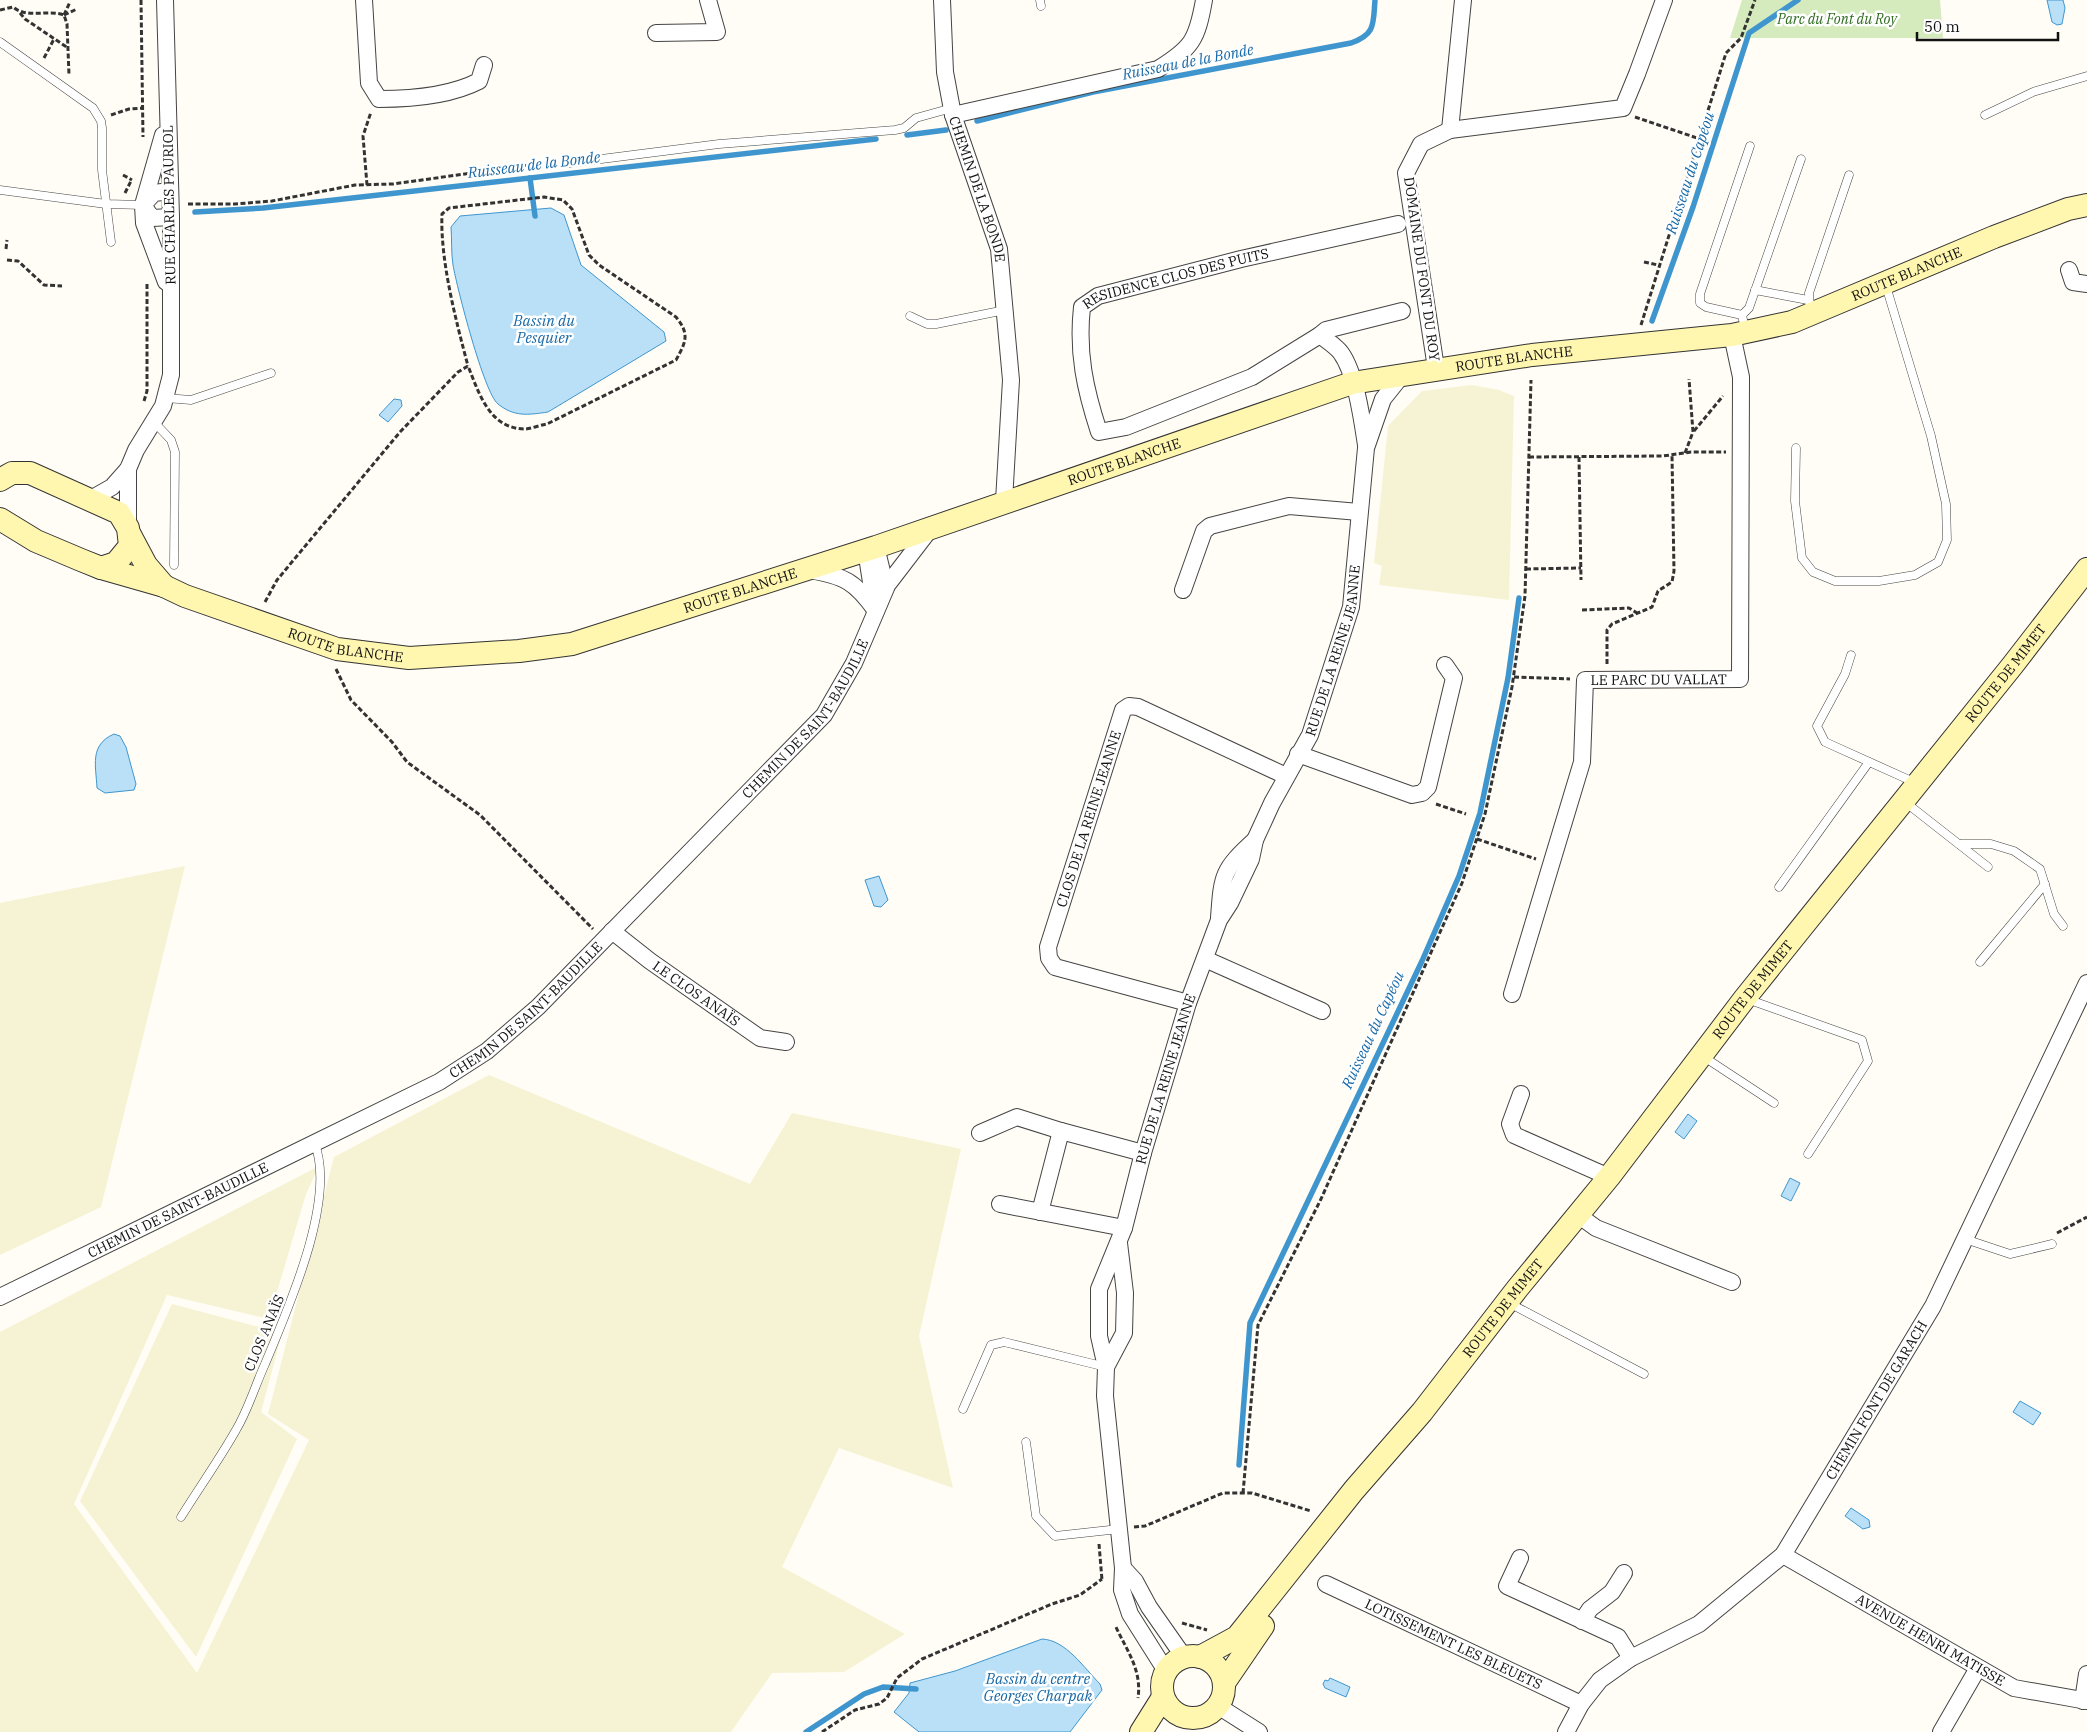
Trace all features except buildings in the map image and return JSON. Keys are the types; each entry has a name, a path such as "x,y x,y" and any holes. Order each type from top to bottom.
{"street":[{"name":"RUE CHARLES PAURIOL","path":"89,500 112,487 128,469 136,450 154,422 166,398 171,375 170,293 176,211 170,191 165,0"},
{"path":"364,0 369,83 379,99 395,99 462,90 479,81 484,65"},
{"path":"656,33 717,32 708,0"},
{"path":"942,0 945,72 952,112"},
{"name":"CHEMIN DE LA BONDE","path":"1004,502 1010,380 1006,310 999,250 952,112 1158,69 1183,53 1199,30 1204,0"},
{"path":"1450,130 1463,0"},
{"path":"1622,108 1664,0"},
{"name":"DOMAINE DU FONT DU ROY","path":"1436,368 1406,174 1421,144 1450,130 1622,108"},
{"name":"RUE CHARLES PAURIOL","path":"167,116 143,205 144,222 170,293"},
{"path":"170,191 154,193 143,205 152,218 176,211"},
{"name":"ROUTE BLANCHE","path":"2,524 36,541 100,568 164,586 185,596 337,649 409,658 518,651 572,644 871,549 1352,383 1436,368 1740,327 1792,322 1809,307 1886,284 1994,237 2068,209 2087,205"},
{"name":"RESIDENCE CLOS DES PUITS","path":"1398,224 1241,259 1098,296 1082,307 1080,330 1085,387 1099,432 1126,427 1252,377 1326,330 1402,311"},
{"path":"2069,270 2073,282 2087,284"},
{"name":"LE PARC DU VALLAT","path":"1512,994 1582,762 1585,680 1740,679 1740,327"},
{"path":"1320,335 1340,352 1350,370 1352,383"},
{"name":"RUE DE LA REINE JEANNE","path":"1166,1671 1130,1614 1122,1590 1123,1568 1104,1396 1106,1367 1099,1336 1100,1290 1122,1234 1143,1153 1188,1003 1219,920 1223,881 1230,863 1254,840 1286,776 1310,735 1351,607 1366,448 1382,399 1403,374"},
{"name":"RUE DE LA REINE JEANNE","path":"1352,383 1360,408 1366,448"},
{"name":"RUE CHARLES PAURIOL","path":"128,469 129,531"},
{"name":"ROUTE BLANCHE","path":"0,480 12,473 30,473 119,513 146,565 164,586"},
{"path":"1183,590 1204,531 1210,526 1289,506 1359,512"},
{"name":"CHEMIN DE SAINT-BAUDILLE","path":"0,1297 439,1082 487,1051 538,1007 824,715 854,663 885,588 931,528"},
{"path":"100,568 116,563 130,546 129,531"},
{"path":"871,549 885,588"},
{"path":"871,549 876,612"},
{"path":"807,569 838,575 862,591 876,612"},
{"name":"ROUTE DE MIMET","path":"1166,1671 1170,1665 1237,1637 1422,1412 1609,1177 1745,998 1918,784 2087,569"},
{"path":"1298,754 1412,795 1422,793 1428,787 1454,678 1445,666"},
{"name":"CLOS DE LA REINE JEANNE","path":"1188,1003 1055,967 1050,958 1048,947 1123,710 1130,706 1138,707 1286,776"},
{"name":"LE CLOS ANAÏS","path":"608,935 650,961 760,1038 786,1042"},
{"path":"1205,959 1322,1011"},
{"name":"CHEMIN FONT DE GARACH","path":"1566,1732 1581,1704 1600,1680 1631,1658 1699,1624 1783,1554 1933,1306 2087,983"},
{"path":"1521,1094 1510,1124 1514,1135 1609,1177"},
{"path":"980,1133 1017,1117 1143,1153"},
{"path":"1040,1212 1061,1131"},
{"path":"1000,1204 1040,1212 1122,1234"},
{"path":"1578,1215 1596,1228 1732,1282"},
{"name":"RUE DE LA REINE JEANNE","path":"1106,1367 1124,1333 1125,1293 1122,1234"},
{"path":"1100,1290 1125,1293"},
{"name":"ROUTE DE MIMET","path":"1218,1706 1222,1699 1224,1683 1248,1646 1333,1533 1388,1466 1422,1412"},
{"name":"AVENUE HENRI MATISSE","path":"1783,1554 2014,1688 2085,1701"},
{"path":"1520,1558 1507,1586 1618,1638 1631,1658"},
{"path":"1123,1568 1135,1581 1166,1632 1192,1657 1216,1666 1224,1683"},
{"path":"1582,1621 1590,1609 1612,1592 1624,1573"},
{"name":"LOTISSEMENT LES BLEUETS","path":"1326,1584 1581,1704"},
{"path":"1941,1732 1978,1668"},
{"path":"1166,1671 1162,1680 1163,1697 1179,1725 1205,1717 1218,1706 1258,1732"},
{"path":"2085,1701 2087,1674"},
{"path":"1141,1732 1163,1697"}],"lane":[{"path":"0,42 93,108 101,120 106,204 111,242"},
{"path":"1985,116 2033,92 2087,76"},
{"path":"570,163 719,144 895,130 904,128 916,118 952,112"},
{"path":"1750,146 1700,294 1700,303 1740,327 1802,159"},
{"path":"1755,290 1809,307 1849,175"},
{"path":"0,190 106,204 143,205"},
{"path":"1796,448 1795,501 1802,558 1813,572 1834,581 1879,581 1915,576 1938,562 1947,540 1946,504 1932,436 1886,284"},
{"path":"910,316 927,324 936,324 1006,310"},
{"path":"166,398 191,400 271,373"},
{"path":"154,422 171,440 175,452 174,565"},
{"path":"1851,655 1846,674 1817,726 1825,742 1918,784"},
{"path":"1778,887 1869,762"},
{"path":"1904,801 1988,867"},
{"path":"1959,844 1991,844 2014,851 2040,869 2054,914 2062,926"},
{"path":"1980,962 2045,884"},
{"path":"1745,998 1862,1040 1868,1061 1808,1154"},
{"path":"1702,1056 1774,1103"},
{"name":"CLOS ANAÏS","path":"181,1517 237,1429 297,1287 308,1250 319,1194 320,1156 314,1142"},
{"path":"1965,1239 2004,1254 2052,1244"},
{"path":"1508,1302 1644,1374"},
{"path":"963,1409 991,1345 1004,1342 1106,1367"},
{"path":"1026,1442 1036,1516 1055,1536 1119,1528"}],"path":[{"path":"141,0 143,145"},
{"path":"1641,328 1658,265 1700,139 1726,53 1742,38 1755,0"},
{"path":"69,78 67,24 64,15 70,2"},
{"path":"0,10 13,7 25,19 68,48"},
{"path":"20,13 57,12 64,15 77,9"},
{"path":"43,60 54,38"},
{"path":"366,185 362,136 367,118 379,99"},
{"path":"101,120 116,112 143,108"},
{"path":"1622,108 1633,117 1700,139"},
{"path":"176,211 254,203 366,185 393,184 489,172 566,160 570,163"},
{"path":"124,175 132,180 137,172"},
{"path":"544,197 563,200 572,209 589,255 598,265 676,317 685,328 685,343 676,360 547,424 524,429 504,425 484,406 468,366 459,332 441,233 442,214 449,208 544,197"},
{"path":"6,249 7,240"},
{"path":"7,260 18,260 44,285 62,286"},
{"path":"1644,262 1658,265"},
{"path":"141,407 146,391 146,274"},
{"path":"257,621 277,580 363,476 400,432 458,372 468,366"},
{"path":"1689,379 1693,432"},
{"path":"1243,1493 1258,1325 1321,1199 1462,883 1485,814 1514,677 1525,596 1531,380"},
{"path":"1685,453 1693,432 1724,395"},
{"path":"1529,457 1741,452"},
{"path":"1607,680 1607,630 1612,624 1652,607 1658,591 1672,582 1674,571 1672,455"},
{"path":"1579,457 1581,580"},
{"path":"1526,569 1581,568"},
{"path":"1582,610 1629,608 1638,613"},
{"path":"337,649 336,669 351,700 392,742 407,762 480,814 608,935"},
{"path":"1514,677 1585,680"},
{"path":"1422,793 1435,803 1466,814"},
{"path":"1477,839 1551,864"},
{"path":"2037,1248 2040,1242 2087,1217"},
{"path":"1119,1528 1145,1526 1222,1493 1252,1493 1318,1513 1332,1520"},
{"path":"1098,1531 1104,1587"},
{"path":"822,1732 855,1710 879,1704 887,1698 897,1678 922,1659 1052,1604 1080,1595 1102,1579"},
{"path":"1112,1619 1136,1667 1139,1686 1137,1700"},
{"path":"1166,1632 1177,1622 1212,1631 1227,1626 1237,1637"}],"shaded area":[{"path":"1472,385 1499,390 1514,396 1509,600 1379,585 1382,566 1374,563 1388,426 1422,391"},
{"path":"185,866 101,1207 0,1255 0,903"},
{"path":"489,1075 750,1184 792,1113 961,1149 919,1336 953,1488 839,1448 782,1567 905,1634 844,1672 772,1673 731,1732 0,1732 0,1332 319,1166 306,1194 269,1319 167,1295 74,1504 197,1673 309,1440 268,1414 334,1157"},
{"path":"172,1304 282,1333 261,1412 297,1439 196,1657 80,1501"}],"green space":[{"name":"Parc du Font du Roy","path":"1742,0 1940,0 1943,38 1730,38"}],"water":[{"path":"2047,0 2063,0 2065,8 2062,24 2057,25 2052,22"},
{"name":"Bassin du Pesquier","path":"551,208 564,215 581,265 664,332 666,341 548,412 522,414 510,411 498,404 492,396 486,381 465,316 452,260 451,227 460,216"},
{"path":"394,399 401,400 402,406 388,422 379,415"},
{"path":"114,734 120,736 126,747 136,784 134,790 105,793 97,788 95,764 97,750 106,739"},
{"path":"879,876 888,900 881,907 874,906 865,880"},
{"path":"1688,1114 1697,1121 1684,1139 1675,1132"},
{"path":"1790,1178 1800,1183 1791,1201 1781,1196"},
{"path":"2020,1401 2041,1413 2033,1425 2013,1412"},
{"path":"1851,1508 1869,1520 1870,1527 1863,1529 1845,1516"},
{"name":"Bassin du centre Georges Charpak","path":"1042,1639 1059,1644 1067,1649 1100,1684 1102,1690 1070,1732 919,1732 894,1712 909,1693 910,1683 955,1671"},
{"path":"1330,1678 1350,1687 1346,1697 1325,1688 1323,1684 1325,1680 1328,1681"}],"waterway":[{"name":"Ruisseau de la Bonde","path":"977,121 1093,92 1351,43 1365,36 1372,27 1375,0"},
{"name":"Ruisseau du Capéou","path":"1652,321 1693,207 1749,33 1798,0"},
{"name":"Ruisseau de la Bonde","path":"907,135 946,130"},
{"name":"Ruisseau de la Bonde","path":"195,212 263,208 876,139"},
{"path":"530,178 535,216"},
{"name":"Ruisseau du Capéou","path":"1239,1465 1250,1323 1422,961 1459,876 1480,813 1508,678 1519,598"},
{"path":"806,1732 864,1694 883,1687 916,1689"}]}
